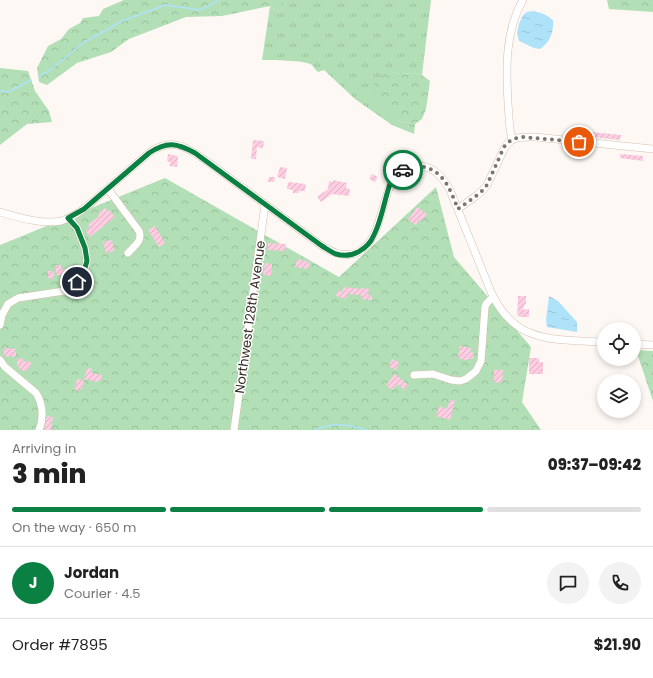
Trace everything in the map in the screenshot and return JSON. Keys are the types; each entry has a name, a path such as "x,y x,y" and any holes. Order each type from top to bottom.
{"street":[{"path":"512,140 510,130 507,55 512,29 523,0"},
{"path":"458,209 482,191 489,180 504,147 507,143 516,138 535,137 653,149"},
{"path":"0,212 42,222 61,221 84,209 156,148 174,144 195,153 322,246 337,254 346,255 358,253 374,236 390,184 394,178 399,172 406,168 420,166 436,171 446,183 493,297 506,316 520,328 532,334 555,338 597,341"},
{"path":"108,188 139,231 140,240 128,253"},
{"name":"Northwest 128th Avenue","path":"234,429 265,205"},
{"path":"0,325 2,316 8,304 18,298 64,291 77,282 84,271 87,261 85,248 77,228 68,218"},
{"path":"414,375 433,374 451,380 466,379 471,376 480,365 485,307 493,297"},
{"path":"641,344 653,345"},
{"path":"0,360 5,367 36,393 39,398 42,404 41,426 39,430"}],"green space":[{"path":"124,0 285,0 281,10 276,11 270,6 222,16 186,17 129,39 111,52 77,63 47,85 39,82 37,68 48,46 61,39 69,29 80,23 83,18 99,16 103,9"},
{"path":"285,0 431,0 422,75 391,72 395,120 415,124 414,134 392,125 355,99 324,70 318,72 312,65 302,62 262,60 270,6 276,11 281,10"},
{"path":"607,0 653,0 653,12 609,9"},
{"path":"0,68 28,71 35,91 49,111 52,122 27,124 0,145"},
{"path":"391,72 422,75 430,81 426,109 422,119 415,124 395,120 379,103 371,90 377,80 384,73"},
{"path":"165,178 339,277 436,187 454,257 531,347 522,402 541,430 0,430 0,245"},
{"path":"641,350 653,351 653,401 641,365"}],"water":[{"path":"534,11 544,14 553,20 551,36 540,49 534,48 519,41 517,33 523,15 527,12"},
{"path":"549,296 558,301 577,322 577,332 547,327 546,320"}],"building":[{"path":"592,132 621,135 620,140 591,137"},
{"path":"253,140 264,141 263,148 257,147 256,159 251,159"},
{"path":"577,149 588,151 587,155 576,153"},
{"path":"168,154 178,156 177,167 170,166 170,162 167,161"},
{"path":"620,154 643,156 643,161 620,158"},
{"path":"280,167 287,168 285,179 277,177"},
{"path":"372,174 378,177 375,182 369,179"},
{"path":"269,177 275,177 274,182 268,182"},
{"path":"333,180 347,183 346,188 350,189 349,196 332,194 321,202 317,197 328,189 329,181 333,182"},
{"path":"288,182 306,184 305,191 293,193 293,190 287,189"},
{"path":"417,207 427,214 422,221 419,220 416,225 408,220"},
{"path":"105,208 115,217 90,237 86,231 90,227 88,225 99,216 98,214"},
{"path":"155,226 165,243 159,247 148,230"},
{"path":"112,240 114,251 106,253 103,242"},
{"path":"268,243 286,244 285,251 268,250"},
{"path":"297,259 310,262 308,269 295,267"},
{"path":"265,263 272,264 271,276 263,275"},
{"path":"56,265 61,265 61,269 66,269 66,275 56,275"},
{"path":"48,271 54,271 54,279 48,278"},
{"path":"344,287 369,289 368,295 372,295 372,300 362,299 362,296 360,295 348,294 346,299 336,296 338,290 342,292"},
{"path":"518,296 526,296 526,303 522,310 529,309 529,317 519,317 519,314 517,317"},
{"path":"460,346 471,348 470,352 474,353 473,359 469,358 469,360 466,360 458,358"},
{"path":"4,348 16,349 16,357 4,356"},
{"path":"17,358 23,359 23,361 31,362 30,368 27,368 27,371 20,370 20,367 17,366"},
{"path":"529,358 539,358 539,362 543,362 543,374 529,374"},
{"path":"392,359 399,362 396,370 389,367"},
{"path":"87,368 92,369 92,373 102,375 101,381 98,380 98,382 84,379"},
{"path":"494,370 503,370 502,383 494,382"},
{"path":"395,374 408,385 404,390 398,384 392,390 386,385"},
{"path":"77,379 84,380 82,389 79,389 79,391 75,390"},
{"path":"450,400 455,401 450,420 436,416 439,406 447,409"},
{"path":"47,416 53,417 51,430 44,430"}],"waterway":[{"path":"40,76 50,70 83,43 122,21 165,5 201,10 219,0"},
{"path":"0,91 8,92 31,80"},
{"path":"315,430 334,425 353,426 366,430"}],"way so far":[{"path":"403,170 413,166 420,166 436,171 446,183 458,209 476,196 487,185 504,147 512,140 523,137 535,137 579,142"}],"route":[{"path":"77,282 84,271 87,261 85,248 77,228 68,218 84,209 156,148 174,144 195,153 322,246 341,255 358,253 374,236 390,184 399,172 403,170"}]}
